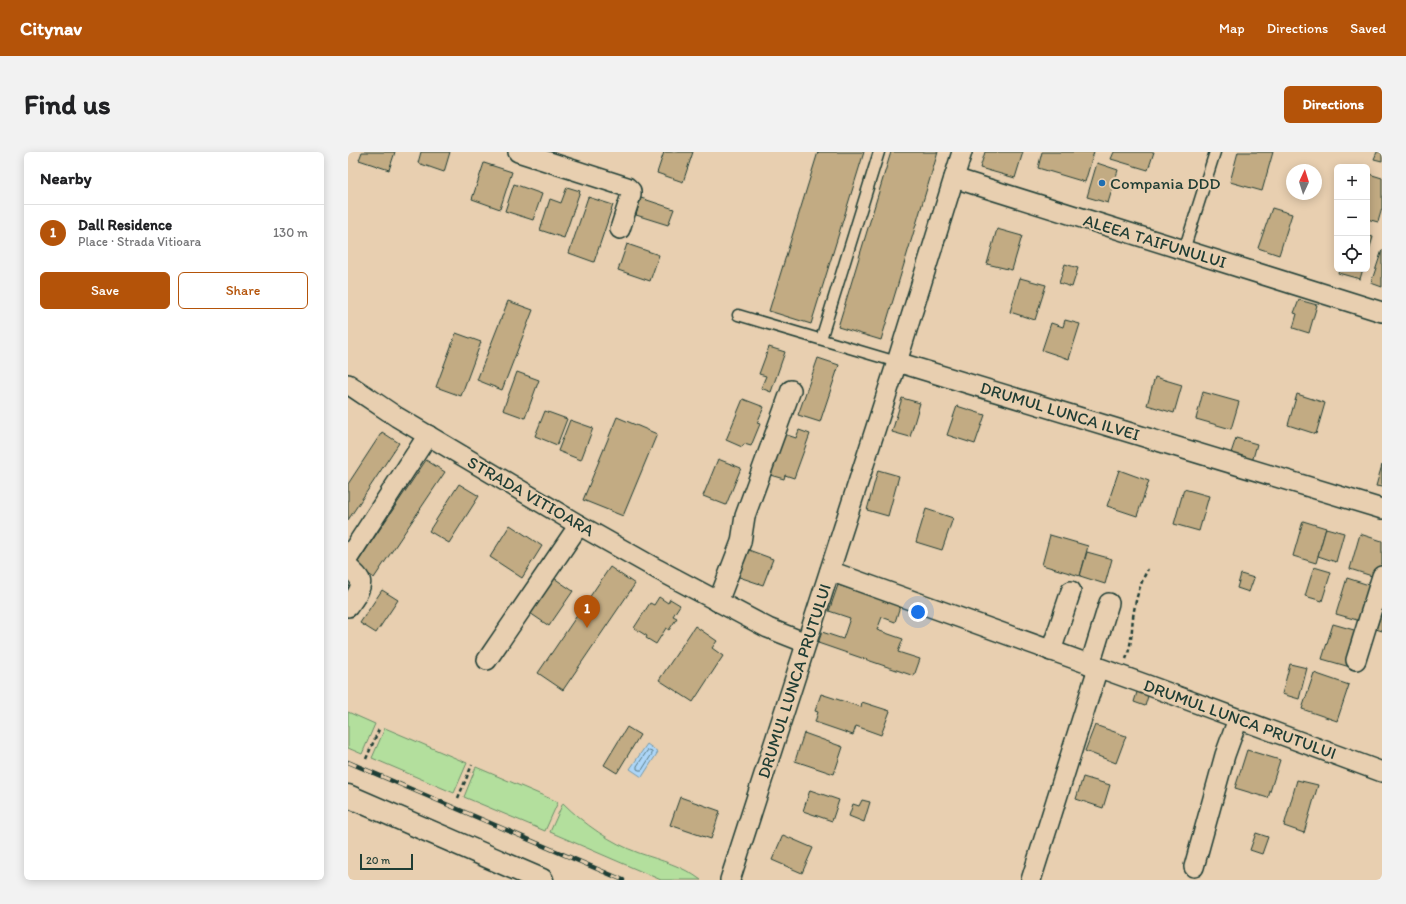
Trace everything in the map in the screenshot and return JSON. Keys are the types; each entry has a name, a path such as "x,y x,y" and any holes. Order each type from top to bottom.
{"street":[{"path":"518,152 627,187 631,191 631,195 620,228"},
{"path":"830,572 962,152"},
{"name":"ALEEA TAIFUNULUI","path":"954,178 1382,312"},
{"name":"DRUMUL LUNCA ILVEI","path":"897,362 1382,510"},
{"name":"STRADA VITIOARA","path":"348,384 428,436 579,525 768,628 806,643"},
{"path":"718,602 741,542 745,516 791,390"},
{"path":"348,558 428,436"},
{"path":"487,660 579,525"},
{"path":"348,566 360,579 361,583 348,607"},
{"name":"DRUMUL LUNCA PRUTULUI","path":"730,880 830,572 1094,666 1382,772"},
{"path":"1356,660 1382,576"},
{"path":"1051,651 1071,591"},
{"path":"1032,880 1094,666 1109,603"},
{"path":"1194,867 1225,755 1238,719"},
{"path":"348,796 542,880"}],"lane":[{"path":"821,339 879,152"},
{"path":"1184,250 1215,152"},
{"name":"DRUMUL LUNCA ILVEI","path":"738,315 897,362"}],"path":[{"path":"1121,676 1130,650 1134,614 1139,590 1148,569"},
{"path":"366,759 380,727"},
{"path":"458,798 472,765"}],"green space":[{"path":"348,712 375,724 362,754 348,748"},
{"path":"385,728 467,763 454,793 372,758"},
{"path":"476,767 558,802 545,831 464,797"},
{"path":"563,803 598,832 618,844 679,867 701,880 661,880 550,832"}],"water":[{"path":"647,744 658,752 642,777 630,769"}],"building":[{"path":"362,152 395,152 389,170 359,160"},
{"path":"421,152 450,152 444,172 418,163"},
{"path":"664,152 693,152 683,182 657,173"},
{"path":"818,152 864,152 811,324 769,311"},
{"path":"891,152 938,152 881,340 838,327"},
{"path":"985,152 1023,152 1015,178 980,168"},
{"path":"1042,152 1094,152 1085,182 1038,168"},
{"path":"1114,152 1154,152 1148,170 1111,159"},
{"path":"1238,152 1273,152 1262,191 1230,182"},
{"path":"1377,152 1382,152 1382,161 1374,159"},
{"path":"484,163 512,172 500,209 472,199"},
{"name":"Compania DDD","path":"1097,163 1118,170 1108,203 1087,197"},
{"path":"1370,174 1382,178 1382,208 1378,222 1370,220"},
{"path":"514,184 542,194 533,220 505,211"},
{"path":"567,187 580,191 564,238 540,230 550,199 561,203"},
{"path":"588,197 613,205 594,262 569,253"},
{"path":"641,198 674,209 668,225 636,215"},
{"path":"1272,208 1292,214 1279,255 1258,248"},
{"path":"997,229 1022,236 1012,270 987,264"},
{"path":"1370,236 1373,237 1370,247"},
{"path":"627,244 659,255 650,281 618,270"},
{"path":"1382,250 1382,287 1371,283"},
{"path":"1065,264 1078,268 1072,287 1059,283"},
{"path":"1338,272 1362,272 1360,279"},
{"path":"1020,278 1046,285 1035,320 1010,312"},
{"path":"1299,300 1317,305 1309,333 1293,328 1297,314 1294,313"},
{"path":"508,301 533,310 502,390 477,380"},
{"path":"1065,320 1080,324 1069,359 1042,350 1051,323 1063,327"},
{"path":"456,333 481,342 461,396 436,387"},
{"path":"769,347 785,352 771,392 761,388 766,376 759,374"},
{"path":"818,358 839,365 820,422 798,415"},
{"path":"517,372 539,380 525,418 503,410"},
{"path":"1155,377 1182,385 1174,413 1147,405"},
{"path":"1203,392 1239,402 1231,429 1196,419"},
{"path":"1297,394 1325,403 1316,434 1288,425"},
{"path":"902,398 920,403 910,437 892,432"},
{"path":"743,399 764,407 757,423 760,424 751,446 744,444 742,447 726,440"},
{"path":"957,406 985,415 975,444 947,435"},
{"path":"545,411 567,419 557,445 535,436"},
{"path":"617,417 657,434 623,516 583,500"},
{"path":"570,420 593,428 581,460 558,451"},
{"path":"799,430 810,434 794,478 785,475 784,479 770,475 784,434 796,438"},
{"path":"382,432 399,443 348,520 348,484"},
{"path":"1236,438 1257,444 1252,462 1230,456"},
{"path":"718,459 741,468 726,505 703,496"},
{"path":"426,460 445,472 374,578 356,565"},
{"path":"1382,465 1382,487 1376,486"},
{"path":"878,470 899,476 888,516 867,510"},
{"path":"1119,470 1149,481 1137,516 1107,506"},
{"path":"459,484 479,496 449,543 429,531"},
{"path":"1184,489 1209,496 1199,531 1174,524"},
{"path":"926,509 953,518 942,550 916,542"},
{"path":"1303,521 1326,528 1316,563 1293,556"},
{"path":"510,525 542,546 522,578 490,557"},
{"path":"1326,528 1344,533 1336,562 1318,556"},
{"path":"1360,534 1382,541 1382,563 1378,578 1350,569"},
{"path":"1050,535 1088,546 1080,576 1042,565"},
{"path":"746,549 773,559 763,585 736,576"},
{"path":"1087,552 1112,559 1105,584 1080,576"},
{"path":"610,567 635,584 563,690 538,673"},
{"path":"1314,567 1331,572 1322,601 1305,596"},
{"path":"1241,574 1254,578 1249,592 1237,588"},
{"path":"554,578 573,591 549,626 530,613"},
{"path":"1347,578 1375,587 1364,622 1336,614"},
{"path":"838,585 900,606 895,622 882,617 877,630 903,639 898,652 920,659 914,676 818,643 822,632 843,639 850,618 829,611"},
{"path":"382,590 398,600 376,633 360,623"},
{"path":"659,597 668,603 670,599 680,605 673,616 677,618 669,630 666,628 656,644 634,628 650,603 654,605"},
{"path":"1382,612 1382,631 1376,629"},
{"path":"1333,624 1361,632 1350,667 1322,659"},
{"path":"695,626 717,641 712,648 723,656 693,702 659,680"},
{"path":"1290,664 1307,668 1299,699 1282,694"},
{"path":"1314,673 1349,685 1337,721 1302,709"},
{"path":"1138,689 1149,693 1145,706 1134,702"},
{"path":"821,694 861,707 862,702 890,711 881,735 856,726 853,735 815,722 818,712 815,711"},
{"path":"1095,725 1126,736 1116,763 1085,751"},
{"path":"627,727 640,735 617,773 604,765"},
{"path":"804,733 843,747 834,774 795,761"},
{"path":"1247,750 1280,760 1268,798 1235,788"},
{"path":"1083,777 1110,785 1103,808 1076,799"},
{"path":"1297,780 1318,785 1304,833 1284,826"},
{"path":"810,790 839,800 832,821 803,811"},
{"path":"680,797 720,811 711,839 670,825"},
{"path":"862,800 870,802 864,822 849,816 853,804 859,806"},
{"path":"1256,833 1268,837 1262,854 1250,850"},
{"path":"783,835 813,848 802,873 772,860"}],"railway":[{"path":"348,762 623,880"}],"place":[{"name":"Compania DDD","path":"1102,183"},
{"name":"Dall Residence","path":"587,628"}]}
